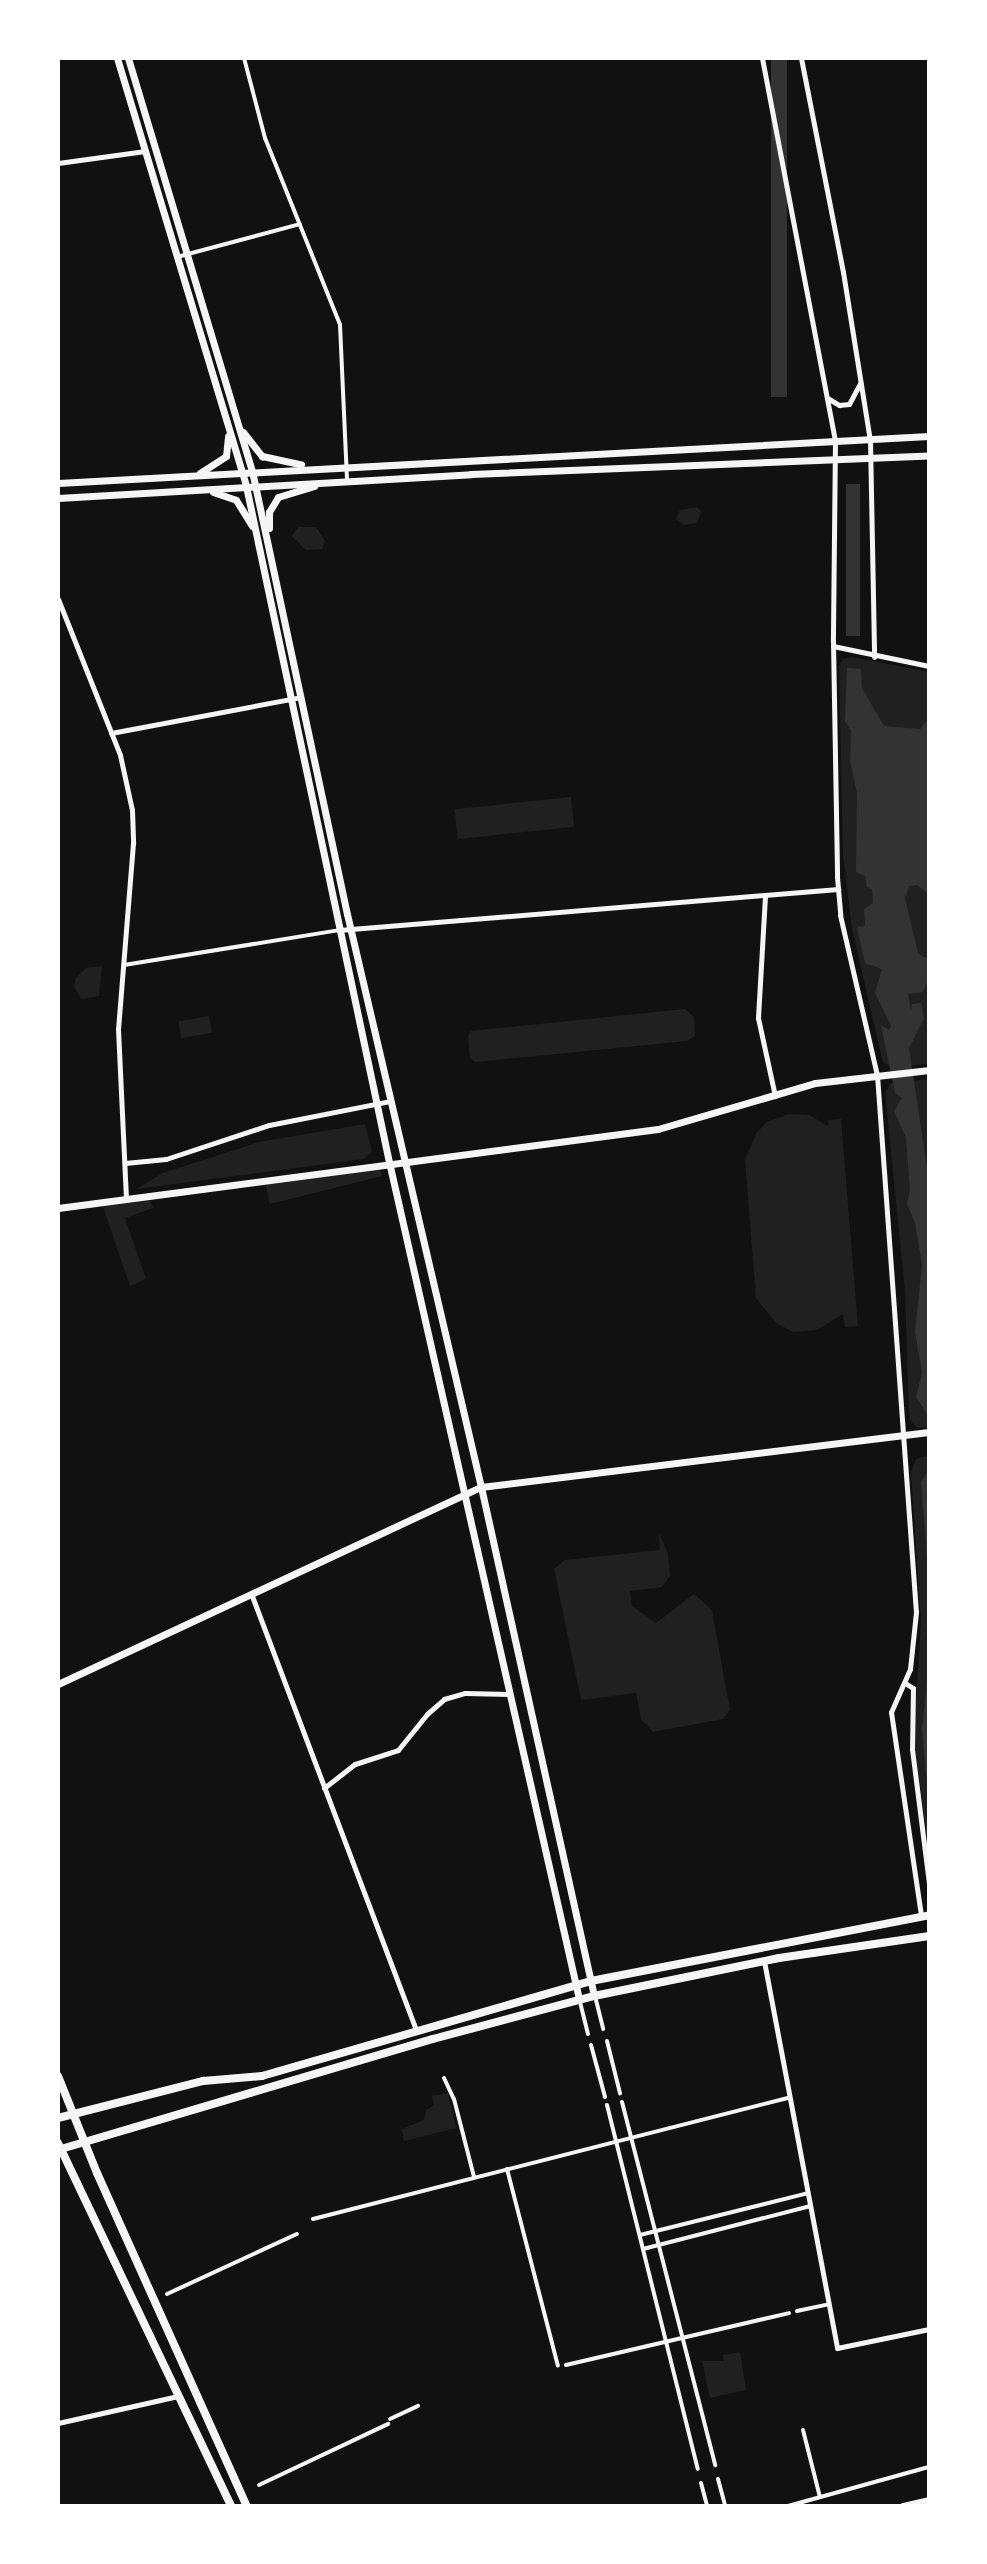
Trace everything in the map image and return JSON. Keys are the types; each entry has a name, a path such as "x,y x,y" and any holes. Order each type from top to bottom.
{"main road":[{"path":"117,58 246,486 389,1162 579,1999"},
{"path":"128,58 256,485 351,930 481,1487 594,1996"},
{"path":"236,419 255,450 269,459 343,466"},
{"path":"193,476 226,456 227,422"},
{"path":"58,483 929,436"},
{"path":"58,498 256,485 929,456"},
{"path":"270,546 269,512 278,497 344,481"},
{"path":"195,490 226,495 236,500 260,547"},
{"path":"58,1208 404,1160 658,1129 815,1083 929,1070"},
{"path":"58,1684 481,1487 929,1432"},
{"path":"58,2118 203,2081 262,2076 591,1981 925,1916"},
{"path":"231,2506 59,2147 85,2143 579,1999 764,1960 929,1936"},
{"path":"58,2076 247,2506"},
{"path":"903,2506 929,2500"}],"street":[{"path":"244,58 265,138 340,325 344,481"},
{"path":"762,58 835,441 833,646 838,889 854,982 877,1075 916,1612 913,1657 891,1712 925,1916"},
{"path":"801,58 870,440 874,657"},
{"path":"58,163 145,151"},
{"path":"177,257 300,224"},
{"path":"828,398 839,405 849,404 861,381"},
{"path":"58,599 111,733 129,795 133,826 118,1029 126,1198"},
{"path":"833,646 874,657 929,666"},
{"path":"111,733 301,697"},
{"path":"123,965 339,930 838,889"},
{"path":"765,896 758,1018 775,1096"},
{"path":"125,1163 166,1159 269,1125 390,1101"},
{"path":"252,1596 416,2031"},
{"path":"905,1683 913,1688 912,1749 929,1883"},
{"path":"324,1788 355,1764 398,1750 444,1699 465,1693 510,1694"},
{"path":"764,1960 837,2348 929,2329"},
{"path":"594,1996 603,2029"},
{"path":"579,1999 588,2034"},
{"path":"607,2041 620,2093"},
{"path":"591,2045 605,2097"},
{"path":"444,2078 454,2099 474,2177"},
{"path":"313,2219 790,2097"},
{"path":"622,2102 715,2465"},
{"path":"607,2105 698,2469"},
{"path":"507,2169 558,2366"},
{"path":"640,2235 808,2193"},
{"path":"643,2249 811,2206"},
{"path":"167,2294 297,2234"},
{"path":"797,2311 829,2304"},
{"path":"566,2365 789,2313"},
{"path":"58,2423 180,2396"},
{"path":"259,2485 418,2406"},
{"path":"803,2430 820,2498"},
{"path":"788,2506 929,2467"},
{"path":"718,2479 725,2506"},
{"path":"701,2483 707,2506"}],"shaded area":[{"path":"771,58 787,58 787,397 771,397"},
{"path":"846,484 860,484 860,636 846,636"},
{"path":"697,507 701,511 697,523 684,525 676,519 680,510"},
{"path":"298,527 316,527 325,541 322,549 306,550 292,536"},
{"path":"852,657 929,672 929,1064 895,1067 883,1063 852,929 843,854 839,666 843,659"},
{"path":"847,668 861,669 862,688 884,726 920,729 929,718 929,894 917,885 909,886 905,898 918,953 925,958 929,955 929,978 923,992 908,994 911,1011 912,1004 921,1003 924,1018 909,1048 929,1181 929,1431 928,1416 916,1397 922,1373 915,1332 922,1264 915,1223 907,1204 910,1190 906,1138 894,1111 902,1098 895,1093 881,1025 889,1030 891,1026 875,993 882,969 865,963 857,927 865,926 864,909 873,903 872,889 867,887 865,876 856,872 857,793 850,761 851,731 845,721"},
{"path":"571,797 574,827 458,839 455,809"},
{"path":"102,966 99,996 81,999 74,986 76,978 86,968"},
{"path":"685,1009 694,1017 695,1036 687,1041 475,1062 470,1058 468,1037 471,1031"},
{"path":"209,1016 212,1033 181,1038 178,1021"},
{"path":"929,1079 929,1427 918,1428 911,1422 909,1414 905,1291 885,1093 891,1083"},
{"path":"789,1114 809,1115 828,1126 828,1120 841,1119 858,1326 845,1327 843,1314 817,1330 793,1332 776,1323 756,1298 745,1159 757,1132 767,1122"},
{"path":"365,1124 372,1152 363,1159 136,1189 163,1173 259,1142"},
{"path":"379,1167 382,1176 270,1204 265,1182"},
{"path":"150,1200 153,1208 125,1218 146,1279 130,1286 103,1207"},
{"path":"929,1455 929,1856 916,1751 915,1714 921,1621 911,1472 916,1459"},
{"path":"929,1469 929,1583 921,1482"},
{"path":"659,1533 668,1554 670,1576 662,1587 630,1591 632,1606 656,1623 694,1594 706,1604 712,1611 730,1710 723,1719 653,1732 641,1719 636,1693 581,1700 554,1569 565,1560 660,1550"},
{"path":"929,1663 929,1777 926,1776 922,1730"},
{"path":"448,2093 456,2128 404,2141 402,2129 424,2120 426,2110 434,2105 432,2096"},
{"path":"740,2352 746,2390 710,2398 702,2361 724,2361 723,2355"}]}
